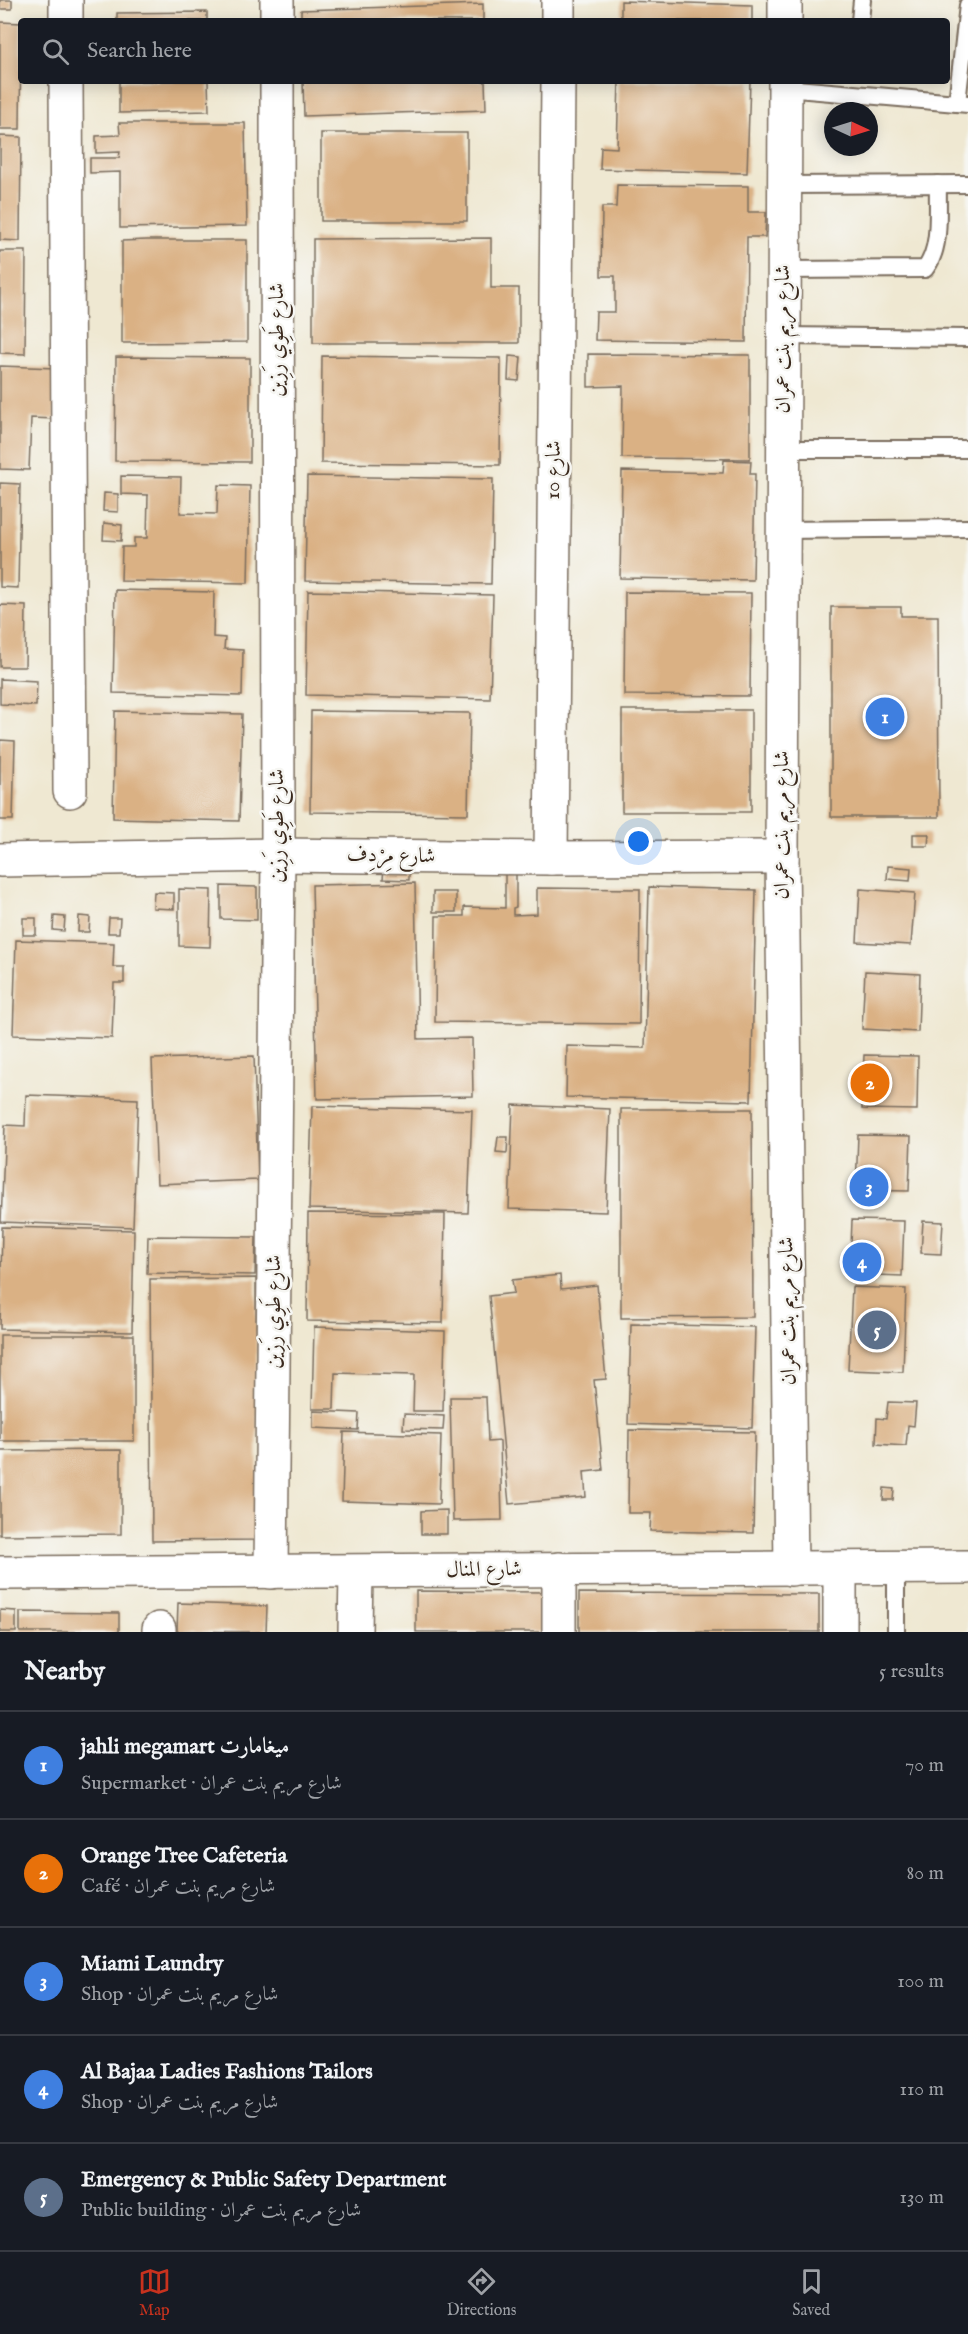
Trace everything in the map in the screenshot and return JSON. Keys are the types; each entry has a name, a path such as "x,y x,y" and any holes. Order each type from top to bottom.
{"street":[{"path":"66,0 66,18"},
{"path":"277,0 277,18"},
{"path":"558,0 558,18"},
{"path":"785,0 785,18"},
{"path":"66,84 70,790"},
{"name":"شارع طَوِي رَزِين","path":"272,1572 278,855 277,84"},
{"name":"شارع 10","path":"551,858 558,84"},
{"name":"شارع مريم بنت عمران","path":"784,84 782,857 791,1569"},
{"name":"شارع مِرْدِف","path":"0,860 278,855 551,858 782,857"},
{"name":"شارع المنال","path":"0,1573 968,1567"},
{"path":"559,1569 559,1632"},
{"path":"840,1569 840,1632"},
{"path":"355,1632 356,1572"}],"lane":[{"path":"860,18 862,0"},
{"path":"784,84 853,88 962,104 968,5"},
{"path":"783,270 925,269 932,261 935,250 938,184"},
{"path":"783,185 968,184"},
{"path":"783,336 968,338"},
{"path":"783,449 968,449"},
{"path":"783,530 968,528"},
{"path":"896,1568 896,1632"}],"building":[{"path":"0,0 12,0 12,9 0,9"},
{"path":"621,1 752,5 752,18 621,18"},
{"path":"483,4 483,18 301,18 301,10"},
{"path":"207,12 207,18 117,18 117,13"},
{"path":"0,22 18,23 20,129 0,129"},
{"path":"119,84 208,84 209,111 119,113"},
{"path":"303,84 485,84 486,110 304,116"},
{"path":"619,84 750,84 747,173 600,169 601,147 617,148"},
{"path":"119,123 245,123 247,226 120,228 120,172 90,173 90,158 119,158 120,152 96,153 96,136 120,135"},
{"path":"321,133 467,133 467,221 321,221"},
{"path":"0,136 21,137 20,241 0,240"},
{"path":"617,185 748,186 748,212 766,212 765,237 747,237 746,342 595,340 596,312 615,312 615,276 601,276 602,207 616,207"},
{"path":"491,238 491,288 519,288 519,343 313,343 313,239"},
{"path":"247,240 247,342 122,343 122,241"},
{"path":"0,251 26,251 25,354 0,353"},
{"path":"588,354 750,355 750,459 622,458 623,386 588,387"},
{"path":"322,356 501,358 500,465 321,463"},
{"path":"509,356 521,357 519,381 508,380"},
{"path":"116,357 250,358 250,462 115,461"},
{"path":"0,366 56,368 55,419 31,418 29,470 0,469"},
{"path":"724,460 751,461 750,474 755,474 753,580 620,578 622,471 723,473"},
{"path":"121,476 181,477 180,513 217,514 218,485 250,486 248,583 121,581 122,547 134,547 134,538 147,538 148,495 121,494"},
{"path":"307,476 493,479 491,584 305,581"},
{"path":"0,483 20,484 18,588 0,587"},
{"path":"104,493 118,494 118,512 103,511"},
{"path":"104,523 122,525 121,541 103,540"},
{"path":"115,590 214,592 213,637 225,638 224,649 243,650 242,696 113,693"},
{"path":"308,591 493,595 490,699 306,695"},
{"path":"625,592 751,593 750,696 624,695"},
{"path":"0,605 26,606 25,667 0,667"},
{"path":"831,607 901,607 901,616 938,616 939,817 831,817"},
{"path":"0,679 37,681 36,706 0,704"},
{"path":"622,710 751,710 751,812 622,812"},
{"path":"115,711 242,714 239,821 113,818"},
{"path":"311,711 470,713 468,814 310,812"},
{"path":"0,740 15,741 13,820 0,820"},
{"path":"913,834 929,834 928,846 913,846"},
{"path":"888,866 911,868 910,881 887,879"},
{"path":"384,868 409,869 409,880 383,879"},
{"path":"505,871 516,871 516,907 513,908 513,915 537,914 537,888 640,889 639,1024 435,1022 436,916 464,916 464,907 505,908"},
{"path":"415,883 418,1039 472,1038 473,1096 317,1099 312,885"},
{"path":"221,886 257,887 257,920 221,919"},
{"path":"649,887 756,890 751,1101 566,1097 567,1046 645,1048"},
{"path":"179,889 211,890 210,947 179,946"},
{"path":"860,889 915,893 911,945 857,942"},
{"path":"154,892 174,893 174,909 153,908"},
{"path":"433,892 456,892 456,912 433,912"},
{"path":"54,916 65,917 64,931 53,930"},
{"path":"79,916 90,917 89,932 78,932"},
{"path":"23,918 36,918 36,935 23,935"},
{"path":"109,918 120,918 119,933 108,933"},
{"path":"16,940 114,943 113,967 124,967 124,983 114,983 112,1038 13,1035"},
{"path":"865,971 920,974 918,1032 862,1029"},
{"path":"864,1055 918,1056 917,1110 862,1109"},
{"path":"254,1056 258,1180 157,1184 152,1059"},
{"path":"26,1095 138,1099 133,1227 1,1222 5,1125 25,1126"},
{"path":"513,1105 610,1109 606,1212 509,1209"},
{"path":"312,1106 472,1110 468,1213 309,1209"},
{"path":"621,1109 752,1109 753,1317 621,1318"},
{"path":"858,1135 911,1136 909,1191 856,1190"},
{"path":"498,1137 508,1137 507,1153 496,1152"},
{"path":"308,1213 445,1214 443,1323 307,1321"},
{"path":"852,1220 904,1221 902,1276 850,1274"},
{"path":"923,1221 943,1222 941,1254 921,1253"},
{"path":"2,1227 134,1230 132,1332 0,1329"},
{"path":"148,1236 256,1237 255,1275 147,1273"},
{"path":"560,1275 561,1289 597,1285 606,1379 594,1380 603,1470 584,1472 586,1497 509,1504 489,1296 514,1293 512,1280"},
{"path":"256,1278 258,1540 152,1541 150,1279"},
{"path":"852,1287 906,1289 903,1372 848,1370"},
{"path":"631,1324 755,1327 752,1428 628,1424"},
{"path":"314,1327 445,1331 443,1411 413,1411 414,1375 335,1373 334,1409 312,1409"},
{"path":"0,1335 134,1335 134,1441 0,1441"},
{"path":"450,1397 486,1397 488,1442 500,1441 502,1520 453,1521"},
{"path":"888,1402 916,1403 914,1426 908,1425 906,1446 876,1444 877,1418 886,1419"},
{"path":"313,1411 359,1413 358,1430 313,1428"},
{"path":"404,1414 444,1416 443,1430 403,1429"},
{"path":"629,1430 755,1432 753,1533 650,1531 651,1513 628,1513"},
{"path":"344,1432 441,1435 439,1504 342,1501"},
{"path":"121,1450 121,1534 0,1535 0,1451"},
{"path":"884,1488 894,1489 893,1500 883,1500"},
{"path":"447,1510 447,1534 421,1534 421,1511"},
{"path":"416,1591 549,1592 548,1632 416,1632"},
{"path":"579,1593 819,1594 819,1632 579,1632"},
{"path":"178,1603 267,1606 266,1632 177,1631"},
{"path":"0,1610 16,1611 16,1632 0,1632"},
{"path":"20,1612 119,1613 119,1632 20,1632"}],"place":[{"name":"jahli megamart ميغامارت","path":"885,717"},
{"name":"Orange Tree Cafeteria","path":"870,1083"},
{"name":"Miami Laundry","path":"869,1187"},
{"name":"Al Bajaa Ladies Fashions Tailors","path":"862,1262"},
{"name":"Emergency & Public Safety Department","path":"877,1330"}]}
